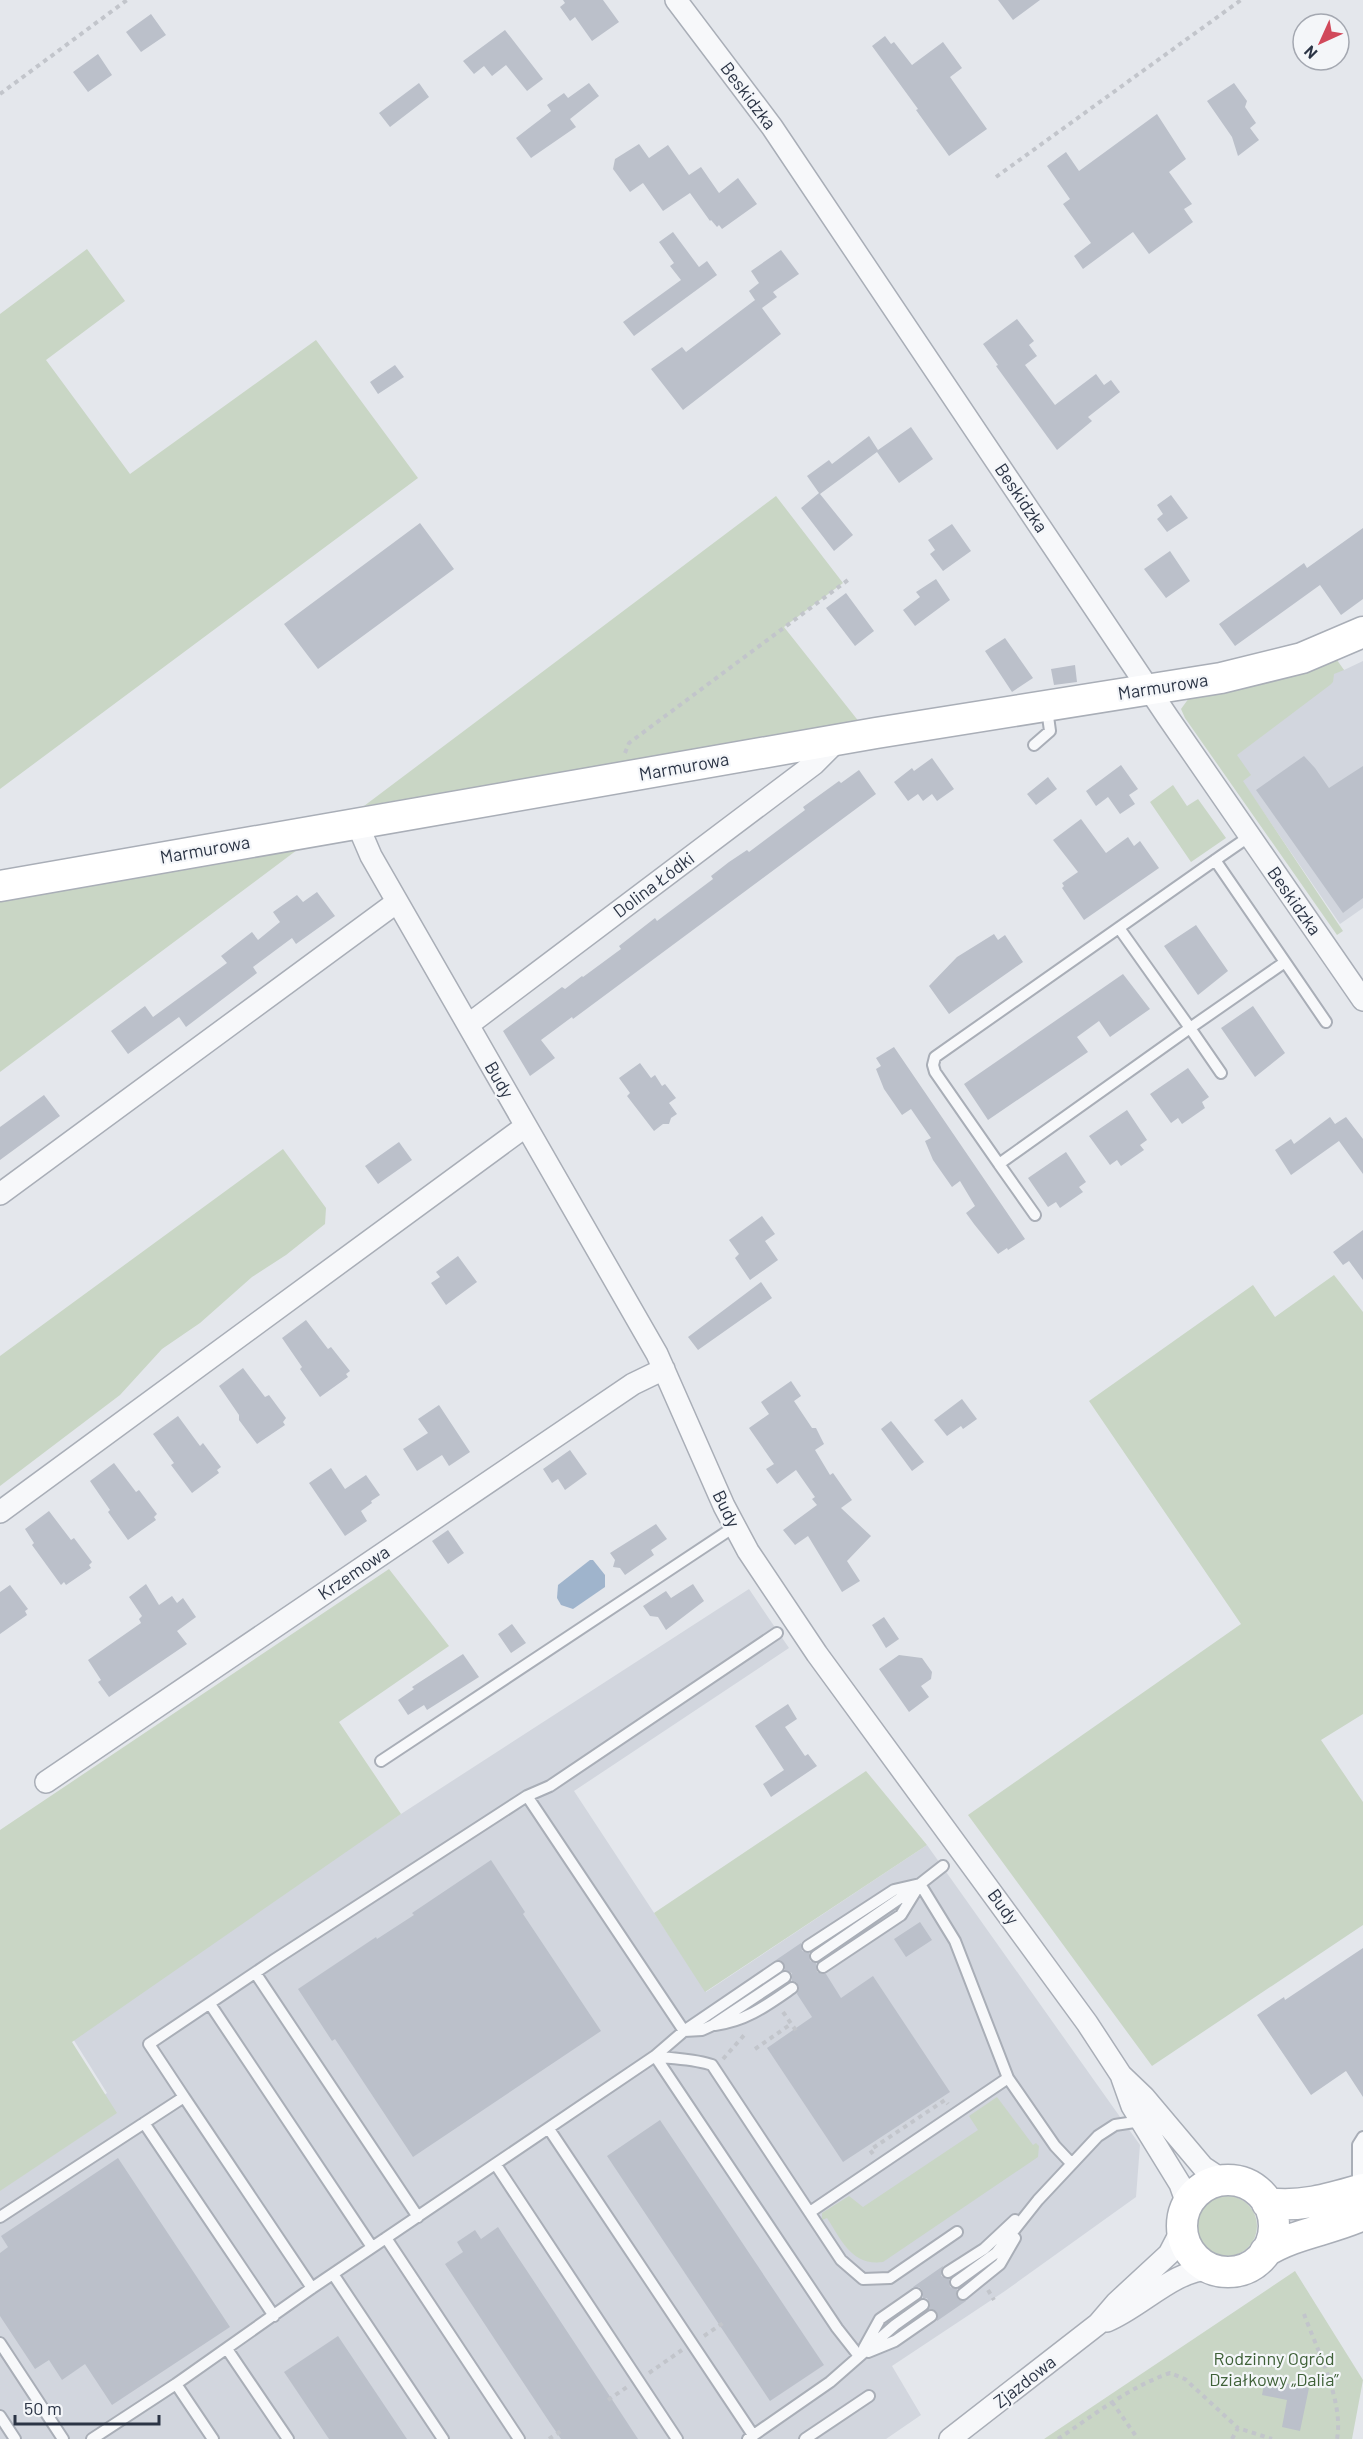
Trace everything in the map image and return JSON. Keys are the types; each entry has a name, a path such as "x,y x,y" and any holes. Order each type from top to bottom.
{"street":[{"name":"Beskidzka","path":"675,0 772,127 1150,690 1363,1000"},
{"name":"Marmurowa","path":"0,886 623,777 1255,671 1302,658 1363,632"},
{"name":"Dolina Łódki","path":"468,1025 814,764 837,741"},
{"name":"Budy","path":"361,822 371,856 664,1369 734,1527 753,1559 817,1654 1080,2013 1121,2075 1144,2097 1203,2167 1224,2181"},
{"path":"0,1194 397,902"},
{"path":"0,1512 526,1126"},
{"name":"Krzemowa","path":"46,1782 633,1384 664,1369"},
{"name":"Budy","path":"1121,2075 1132,2106 1180,2184 1185,2198 1184,2219"},
{"path":"1224,2181 1245,2184 1253,2188 1267,2204 1273,2223 1270,2243 1259,2260 1241,2270 1231,2272 1211,2269 1194,2257 1184,2240 1184,2219 1190,2200 1205,2187 1224,2181"},
{"path":"1267,2204 1303,2204 1361,2198"},
{"path":"1265,2252 1292,2238 1328,2229 1361,2198"},
{"name":"Zjazdowa","path":"950,2439 1098,2324 1116,2303 1169,2254 1184,2219"},
{"name":"Zjazdowa","path":"1098,2324 1124,2314 1190,2271 1211,2269"}],"lane":[{"path":"1034,745 1050,732 1046,706"},
{"path":"1035,1215 935,1072 934,1058 1250,836"},
{"path":"1215,860 1326,1022"},
{"path":"1119,927 1221,1073"},
{"path":"999,1164 1284,962"},
{"path":"381,1761 734,1527"},
{"path":"312,2288 149,2044 527,1796 550,1786 777,1633"},
{"path":"527,1796 684,2031"},
{"path":"816,1956 943,1866"},
{"path":"920,1884 955,1941 1008,2078 1055,2146 1071,2163"},
{"path":"808,1946 894,1890 920,1884"},
{"path":"823,1967 901,1915 920,1884"},
{"path":"92,2439 549,2129 655,2056 684,2031 778,1967"},
{"path":"256,1974 418,2217"},
{"path":"684,2031 702,2031 785,1977"},
{"path":"713,2025 734,2023 754,2014 792,1988"},
{"path":"210,2004 372,2247"},
{"path":"655,2056 683,2061 702,2061 712,2065 841,2260 863,2279 890,2278 957,2232"},
{"path":"655,2056 837,2328 859,2356"},
{"path":"810,2212 1008,2078"},
{"path":"0,2217 184,2097"},
{"path":"956,2282 996,2253 1038,2200 1106,2129 1128,2121 1141,2121"},
{"path":"144,2122 274,2316"},
{"path":"549,2129 750,2437 830,2382 895,2325 923,2305"},
{"path":"1361,2198 1358,2145 1363,2137"},
{"path":"496,2165 677,2439"},
{"path":"948,2272 984,2248 1038,2200"},
{"path":"963,2294 1000,2264 1038,2200"},
{"path":"386,2238 519,2439"},
{"path":"333,2274 443,2439"},
{"path":"859,2356 880,2319 916,2294"},
{"path":"859,2356 895,2341 931,2316"},
{"path":"0,2343 63,2439"},
{"path":"227,2349 288,2439"},
{"path":"176,2384 213,2439"},
{"path":"806,2439 869,2396"},
{"path":"0,2416 15,2439"}],"path":[{"path":"0,94 127,0"},
{"path":"996,177 1241,0"},
{"path":"623,777 620,764 629,742 848,580"},
{"path":"783,2012 797,2032"},
{"path":"755,2049 791,2024"},
{"path":"723,2059 750,2028"},
{"path":"990,2294 994,2300"},
{"path":"1304,2314 1336,2404 1339,2427 1337,2439"},
{"path":"701,2338 723,2323"},
{"path":"648,2373 683,2349"},
{"path":"1058,2439 1112,2402 1152,2379 1170,2373 1185,2379 1238,2428 1272,2439"},
{"path":"608,2400 630,2385"},
{"path":"1112,2402 1138,2439"},
{"path":"1232,2439 1238,2428"},
{"path":"549,2439 561,2431"}],"shaded area":[{"path":"1363,661 1363,908 1340,924 1197,715 1338,665 1344,670"},
{"path":"749,1589 789,1648 574,1791 706,1992 927,1845 1140,2145 1136,2197 1005,2291 892,2366 921,2415 886,2439 0,2439 0,2168 107,2093 70,2034 401,1814"}],"green space":[{"path":"87,249 125,301 46,360 130,474 316,340 418,478 0,789 0,314"},
{"path":"776,496 843,583 784,627 860,723 364,806"},
{"path":"1337,660 1344,670 1334,674 1330,685 1237,755 1251,775 1243,781 1343,931 1337,935 1185,718 1181,709 1189,698 1239,689"},
{"path":"1173,785 1187,806 1198,799 1226,838 1191,862 1150,802"},
{"path":"297,850 0,1072 0,898"},
{"path":"283,1149 326,1208 325,1224 286,1255 252,1277 200,1323 162,1349 120,1395 0,1486 0,1356"},
{"path":"1334,1275 1363,1312 1363,1714 1321,1740 1363,1802 1363,1925 1152,2066 968,1815 1241,1624 1089,1401 1253,1285 1275,1317"},
{"path":"389,1569 449,1646 339,1722 401,1814 72,2042 117,2113 0,2191 0,1830"},
{"path":"866,1771 927,1845 705,1992 654,1913"},
{"path":"997,2097 1033,2145 1036,2143 1039,2146 1038,2157 883,2262 863,2260 856,2256 843,2243 827,2218 822,2220 822,2213 849,2196 863,2207 978,2130 969,2116"},
{"path":"1227,2196 1248,2205 1257,2226 1248,2247 1227,2256 1206,2247 1197,2226 1206,2205"},
{"name":"Rodzinny Ogród Działkowy „Dalia”","path":"1295,2271 1363,2380 1352,2439 1044,2439"}],"water":[{"path":"593,1560 605,1575 605,1587 573,1609 561,1605 557,1598 558,1585"}],"building":[{"path":"563,0 603,0 619,22 592,41 575,17 570,21 560,7 565,3"},
{"path":"998,0 1040,0 1013,20"},
{"path":"151,14 166,35 141,52 126,32"},
{"path":"505,30 543,79 527,91 506,65 492,76 484,66 474,74 463,61"},
{"path":"885,36 891,44 894,42 912,65 943,42 962,68 950,77 987,129 949,156 872,46"},
{"path":"98,54 112,75 88,92 73,72"},
{"path":"419,83 429,97 390,127 379,113"},
{"path":"589,83 599,96 570,119 576,127 531,158 516,138 551,111 547,105 564,93 568,98"},
{"path":"1234,83 1247,101 1245,107 1256,123 1250,128 1259,140 1238,156 1232,137 1207,101"},
{"path":"1157,114 1186,159 1169,172 1192,204 1184,209 1193,222 1149,254 1133,232 1083,269 1074,256 1091,243 1063,204 1070,199 1047,166 1066,152 1079,171"},
{"path":"639,144 649,158 668,145 689,175 701,167 719,193 738,178 757,204 722,229 710,221 690,193 663,211 643,183 630,192 613,169 615,159"},
{"path":"673,232 699,267 707,261 717,275 634,336 623,322 681,280 670,266 674,263 659,242"},
{"path":"781,250 799,274 773,292 777,297 762,308 781,334 683,410 651,369 682,347 686,352 755,300 749,291 759,283 751,271"},
{"path":"1017,319 1034,341 1029,345 1037,356 1025,365 1055,405 1096,374 1104,385 1111,380 1120,392 1088,417 1092,421 1057,450 996,366 998,365 983,344"},
{"path":"395,365 404,377 378,394 370,382"},
{"path":"911,427 933,459 899,483 877,452 820,494 853,535 834,551 801,508 819,493 807,476 829,460 832,464 869,436 878,450"},
{"path":"1171,495 1188,518 1167,532 1157,519 1163,514 1157,505"},
{"path":"420,523 454,569 318,669 284,624"},
{"path":"952,524 971,551 943,571 930,554 935,550 928,540"},
{"path":"1363,528 1363,599 1341,615 1320,585 1235,646 1219,624 1304,563 1307,568"},
{"path":"1170,551 1190,581 1166,598 1144,569"},
{"path":"936,579 950,600 915,626 903,610 920,597 916,592"},
{"path":"846,593 874,631 855,646 826,608"},
{"path":"1005,638 1033,678 1012,692 985,651"},
{"path":"1075,665 1077,682 1054,685 1051,669"},
{"path":"1304,756 1329,788 1363,766 1363,898 1343,913 1256,790"},
{"path":"932,758 954,789 937,801 932,794 923,801 918,794 908,801 894,782 912,768 914,771"},
{"path":"1121,765 1138,789 1129,795 1135,804 1120,814 1108,797 1096,806 1086,791"},
{"path":"859,770 876,794 573,1019 572,1017 541,1040 555,1058 530,1076 503,1031 562,987 565,989 583,977 621,949 619,946 655,918 657,921 713,879 711,876 729,862 747,850 749,852 805,810 803,807 839,781 841,783"},
{"path":"1048,777 1057,789 1036,805 1027,794"},
{"path":"1081,819 1106,853 1128,837 1134,846 1140,841 1159,868 1084,920 1062,888 1064,886 1062,883 1078,872 1053,840"},
{"path":"317,892 335,916 296,944 292,938 253,967 257,973 186,1027 179,1017 128,1054 111,1031 145,1006 153,1017 227,963 221,956 252,932 258,940 280,922 273,912 297,895 303,902"},
{"path":"1196,925 1228,971 1198,995 1164,946"},
{"path":"994,934 998,940 1005,935 1023,962 949,1014 929,986 957,957"},
{"path":"1123,974 1150,1009 1110,1037 1099,1021 1077,1037 1088,1052 988,1120 964,1084"},
{"path":"1253,1006 1285,1053 1255,1077 1221,1028"},
{"path":"894,1047 1025,1239 1008,1250 1007,1248 998,1254 974,1224 966,1213 975,1206 960,1181 952,1187 933,1160 925,1141 931,1138 911,1109 902,1115 884,1089 876,1069 881,1066 876,1058"},
{"path":"640,1063 651,1078 655,1075 662,1086 665,1084 676,1098 669,1103 677,1114 671,1118 669,1124 663,1124 654,1131 627,1096 630,1093 619,1078"},
{"path":"1188,1068 1209,1097 1202,1102 1205,1108 1182,1124 1178,1118 1171,1123 1150,1094"},
{"path":"44,1095 60,1116 0,1160 0,1127"},
{"path":"1127,1110 1147,1140 1140,1145 1144,1150 1121,1166 1117,1160 1110,1165 1089,1136"},
{"path":"1330,1117 1335,1124 1346,1117 1363,1139 1363,1174 1339,1141 1291,1175 1275,1150 1291,1139 1294,1144"},
{"path":"399,1142 412,1160 378,1184 365,1166"},
{"path":"1066,1152 1086,1182 1079,1187 1083,1192 1060,1208 1056,1202 1048,1207 1028,1178"},
{"path":"762,1216 775,1234 765,1241 778,1260 750,1280 735,1258 739,1254 729,1240"},
{"path":"1363,1230 1363,1280 1349,1261 1343,1265 1333,1252"},
{"path":"458,1256 477,1282 446,1305 431,1283 440,1277 436,1272"},
{"path":"761,1282 772,1298 698,1350 688,1337"},
{"path":"306,1320 328,1349 331,1347 350,1371 346,1374 348,1377 320,1397 282,1338"},
{"path":"243,1368 265,1397 269,1395 286,1418 283,1422 285,1425 257,1444 239,1420 239,1415 219,1386"},
{"path":"791,1381 801,1396 794,1401 812,1428 816,1428 824,1444 815,1450 830,1475 833,1473 852,1500 841,1508 871,1536 847,1561 860,1581 842,1592 808,1536 795,1545 783,1530 817,1505 812,1499 815,1497 796,1470 777,1484 766,1469 774,1464 749,1428 769,1414 761,1402"},
{"path":"962,1399 977,1419 947,1436 934,1420"},
{"path":"439,1405 470,1452 449,1466 442,1455 417,1471 403,1449 428,1433 418,1419"},
{"path":"178,1416 200,1446 203,1443 221,1467 217,1470 219,1473 192,1493 171,1465 174,1463 153,1434"},
{"path":"891,1421 924,1462 912,1471 881,1429"},
{"path":"570,1450 587,1474 565,1490 558,1479 552,1483 543,1469"},
{"path":"114,1463 136,1492 139,1490 157,1514 154,1517 156,1520 128,1540 90,1481"},
{"path":"331,1468 345,1489 366,1475 380,1495 361,1511 367,1521 345,1536 309,1483"},
{"path":"49,1511 71,1540 74,1538 92,1562 89,1565 91,1568 66,1585 64,1582 61,1585 32,1545 34,1543 25,1529"},
{"path":"656,1524 667,1539 651,1550 654,1555 625,1575 620,1568 613,1567 615,1560 610,1553"},
{"path":"448,1530 464,1553 448,1564 432,1541"},
{"path":"146,1584 159,1605 172,1596 177,1603 183,1598 196,1617 177,1631 187,1644 109,1697 98,1682 101,1680 88,1660 141,1623 139,1619 142,1616 129,1597"},
{"path":"693,1584 704,1601 666,1630 658,1617 650,1616 643,1606 666,1591 671,1598"},
{"path":"10,1585 28,1609 25,1611 27,1615 0,1634 0,1592"},
{"path":"884,1617 899,1639 886,1648 872,1625"},
{"path":"512,1624 526,1643 511,1653 498,1634"},
{"path":"463,1654 479,1677 427,1710 424,1705 408,1715 398,1700 414,1689 412,1687"},
{"path":"899,1655 922,1658 932,1672 931,1679 921,1686 929,1697 909,1712 879,1669"},
{"path":"788,1704 797,1719 785,1727 805,1756 808,1754 817,1766 771,1797 763,1784 784,1770 755,1726"},
{"path":"491,1860 525,1912 523,1914 601,2031 413,2157 335,2039 332,2041 298,1989 376,1937 377,1939 414,1915 412,1913"},
{"path":"920,1922 932,1940 906,1957 894,1939"},
{"path":"801,1943 802,1951 809,1953 810,1961 816,1963 817,1972 826,1974 841,1998 873,1976 950,2092 843,2162 767,2048 812,2017 797,1994 799,1987 796,1982 792,1981 792,1973 785,1970 782,1961 776,1960"},
{"path":"1363,1948 1363,2097 1346,2071 1311,2095 1257,2015 1284,1997 1285,2000"},
{"path":"660,2120 824,2365 770,2401 607,2156"},
{"path":"118,2158 230,2327 112,2405 85,2364 62,2380 49,2360 35,2369 0,2316 0,2253 8,2247 1,2236"},
{"path":"498,2227 638,2439 561,2439 445,2264 463,2252 457,2242 475,2230 481,2239"},
{"path":"943,2266 941,2276 949,2279 950,2287 957,2289 958,2299 966,2301 937,2321 937,2312 929,2309 930,2304 927,2298 923,2298 922,2290 919,2287 913,2287"},
{"path":"338,2336 407,2439 329,2439 284,2372"},
{"path":"1265,2379 1309,2388 1300,2431 1282,2427 1287,2400 1262,2395"}]}
